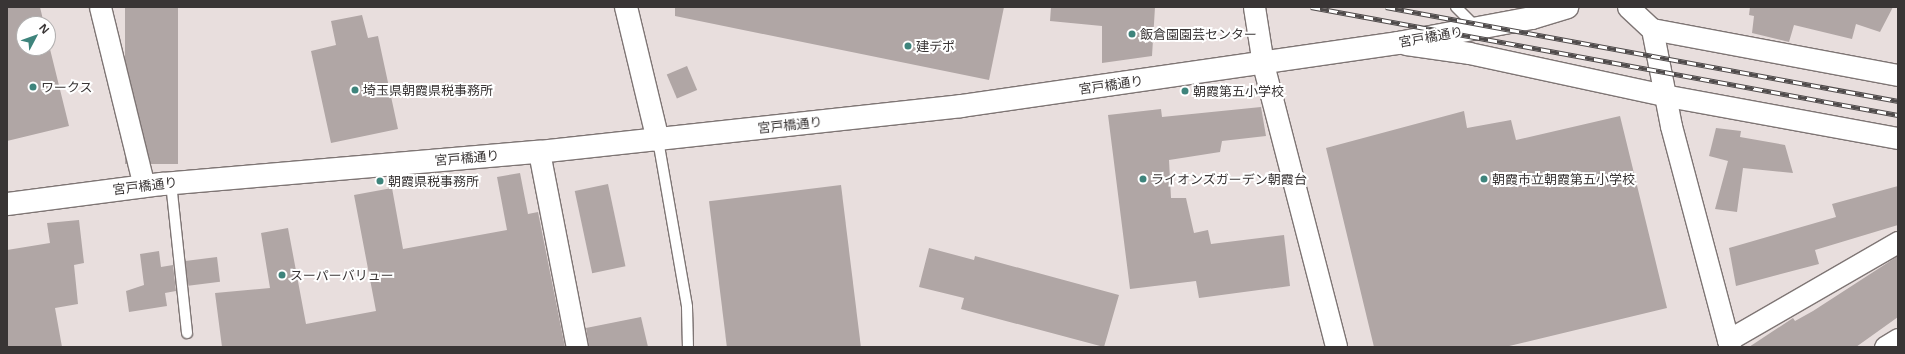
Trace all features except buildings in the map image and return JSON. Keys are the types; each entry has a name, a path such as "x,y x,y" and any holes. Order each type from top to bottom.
{"street":[{"path":"100,7 144,186"},
{"path":"626,7 658,140"},
{"path":"1254,7 1263,64 1336,347"},
{"name":"宮戸橋通り","path":"7,204 171,183 539,152 961,106 1263,64 1398,43 1477,28 1530,12 1567,7"},
{"path":"1628,7 1652,29 1898,75"},
{"path":"1652,29 1663,95 1729,344 1898,242"},
{"path":"1398,43 1469,53 1663,95 1898,138"},
{"path":"539,152 577,347"},
{"path":"1885,347 1898,339"}],"lane":[{"path":"1456,7 1477,28"},
{"path":"658,140 687,307 688,347"},
{"path":"171,183 187,333"}],"railway":[{"path":"1311,7 1898,115"},
{"path":"1386,7 1898,101"}],"place":[{"name":"飯倉園園芸センター","path":"1132,34"},
{"name":"建デポ","path":"908,46"},
{"name":"ワークス","path":"33,87"},
{"name":"埼玉県朝霞県税事務所","path":"355,90"},
{"name":"朝霞第五小学校","path":"1185,91"},
{"name":"ライオンズガーデン朝霞台","path":"1143,179"},
{"name":"朝霞市立朝霞第五小学校","path":"1484,179"},
{"name":"朝霞県税事務所","path":"380,181"},
{"name":"スーパーバリュー","path":"282,275"}]}
